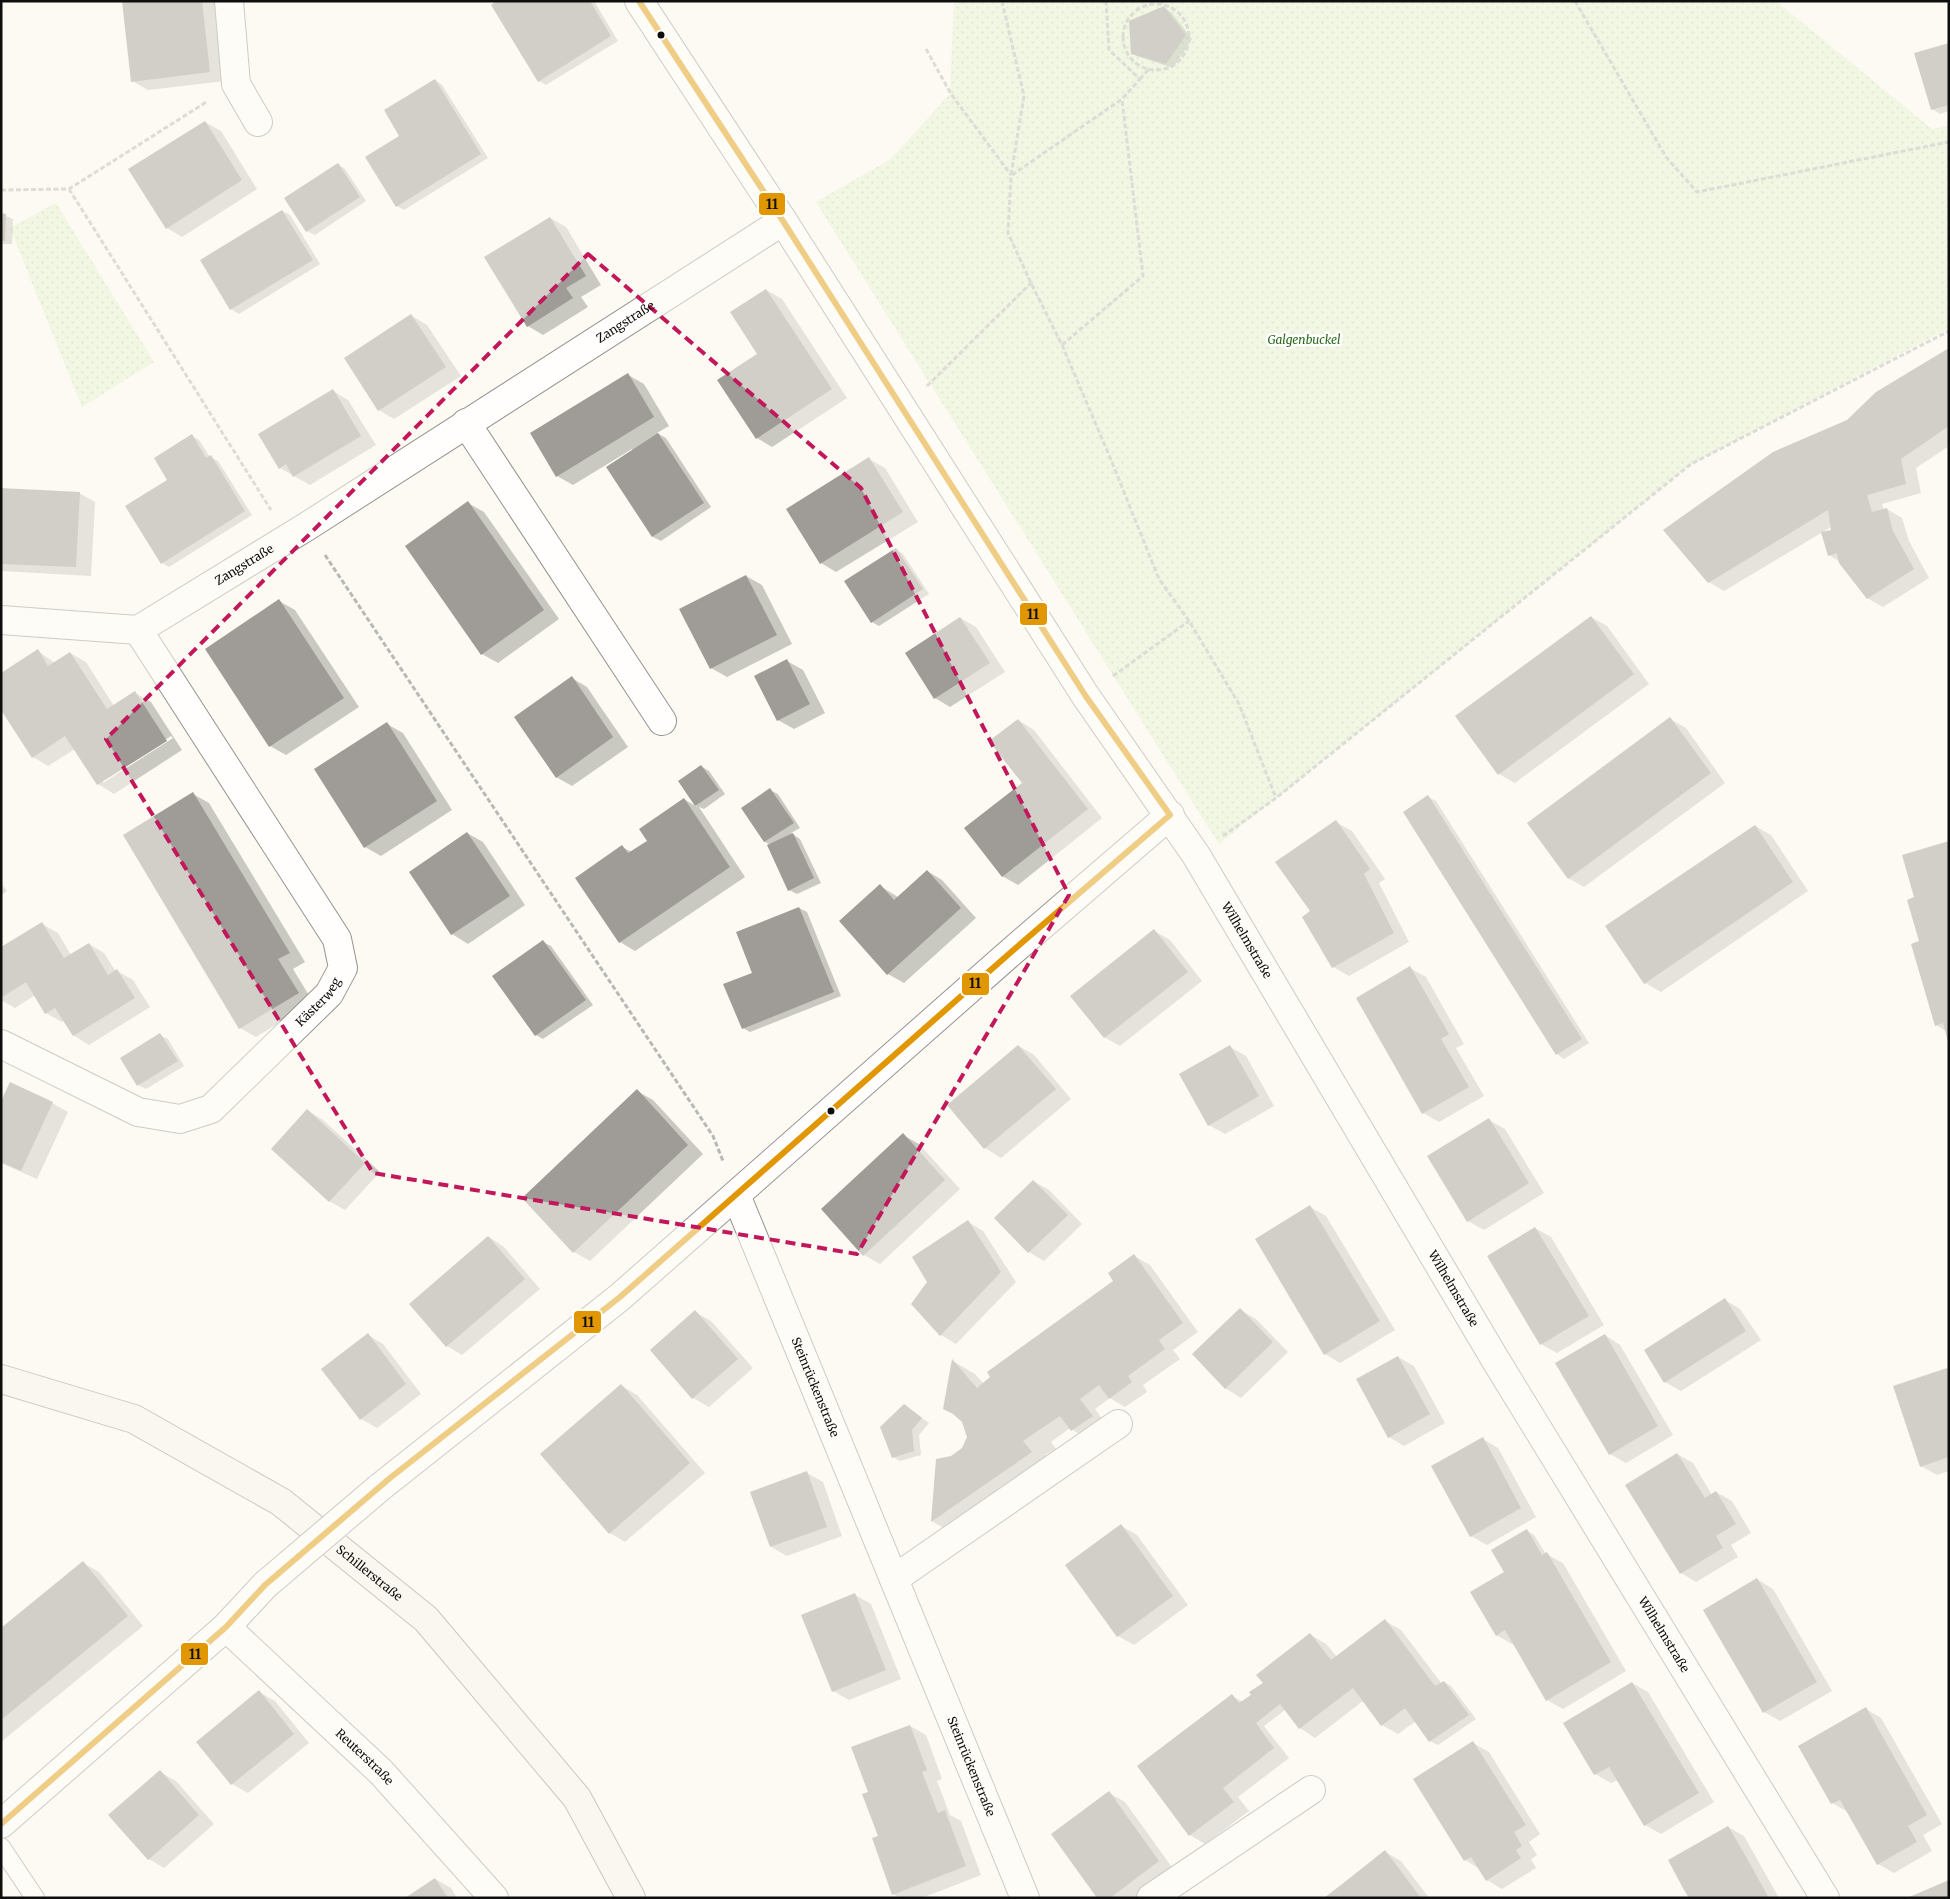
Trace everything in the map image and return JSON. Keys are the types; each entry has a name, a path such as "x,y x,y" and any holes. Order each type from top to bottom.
{"main road":[{"name":"Schillerstraße","path":"1,1379 134,1419 281,1502 426,1619 577,1798 630,1898"}],"street":[{"path":"229,1 236,84 258,122"},
{"name":"Wilhelmstraße","path":"638,1 904,410 1085,695 1196,855 1495,1358 1825,1898"},
{"name":"Zangstraße","path":"138,630 297,532 782,221"},
{"path":"466,423 662,721"},
{"path":"1,620 138,630"},
{"name":"Kästerweg","path":"1,1044 138,1112 180,1119 211,1109 329,994 343,968 337,939 138,630"},
{"path":"1,1824 226,1627 265,1585 378,1488 620,1297 1003,959 1170,816"},
{"name":"Steinrückenstraße","path":"736,1195 1025,1898"},
{"path":"894,1579 1118,1424"},
{"name":"Reuterstraße","path":"226,1627 381,1772 494,1898"},
{"path":"1151,1898 1311,1790"}],"lane":[{"path":"1,1847 36,1898"}],"path":[{"path":"1002,1 1024,96 1011,175 1008,233 1062,345 1110,455 1159,578 1189,621 1239,704 1276,798"},
{"path":"1106,1 1109,50 1140,79"},
{"path":"1575,1 1666,157 1698,192 1949,142"},
{"path":"1156,3 1167,5 1177,10 1184,19 1189,29 1188,46 1180,60 1171,67 1160,70 1149,69 1139,66 1128,54 1123,39 1124,28 1128,18 1145,5 1156,3"},
{"path":"926,49 950,94 1011,175"},
{"path":"1011,175 1122,99 1149,69"},
{"path":"1,190 69,189 236,84"},
{"path":"1062,345 1142,276 1122,99"},
{"path":"69,189 297,532 714,1136 736,1195"},
{"path":"904,410 1031,283"},
{"path":"1196,855 1276,798 1691,464 1949,331"},
{"path":"1085,695 1189,621"}],"highlighted area":[{"path":"588,254 861,488 1069,895 857,1254 373,1173 106,739"}],"green space":[{"name":"Galgenbuckel","path":"954,1 1776,1 1932,129 1949,126 1949,328 1691,464 1219,844 816,202 891,159 950,94"},
{"path":"56,203 154,362 82,407 10,228"}],"building":[{"path":"122,1 202,1 210,72 131,82"},
{"path":"496,1 590,1 611,36 538,82 491,5"},
{"path":"1164,6 1186,35 1166,64 1131,54 1129,21"},
{"path":"1949,43 1949,105 1931,110 1914,53"},
{"path":"435,79 481,154 396,207 365,157 399,136 384,110"},
{"path":"205,121 242,180 166,229 128,169"},
{"path":"338,163 360,197 306,232 284,198"},
{"path":"282,210 313,260 230,310 200,260"},
{"path":"1,213 6,214 5,241 1,240"},
{"path":"550,217 586,276 566,288 573,298 527,327 484,257"},
{"path":"766,289 832,389 756,439 717,380 757,354 730,312"},
{"path":"411,314 446,367 378,411 344,358"},
{"path":"1949,348 1949,426 1901,459 1906,484 1867,495 1872,512 1887,508 1893,531 1914,569 1867,599 1839,563 1837,553 1828,556 1821,532 1831,530 1828,510 1708,583 1663,530 1773,452 1847,420 1876,392"},
{"path":"628,373 654,417 556,477 530,433"},
{"path":"333,389 361,436 293,477 286,464 279,469 258,434"},
{"path":"658,433 704,503 652,537 606,467"},
{"path":"192,434 206,458 211,455 245,511 161,564 125,506 167,480 154,458"},
{"path":"869,457 903,512 820,564 786,509"},
{"path":"1,488 80,492 76,567 1,564"},
{"path":"468,501 544,610 481,655 405,546"},
{"path":"896,548 923,589 871,623 844,581"},
{"path":"746,575 777,635 710,669 679,609"},
{"path":"279,599 344,698 269,747 205,649"},
{"path":"1591,616 1634,674 1498,775 1455,716"},
{"path":"960,617 990,663 934,699 905,653"},
{"path":"38,649 48,666 70,652 107,709 135,691 167,741 97,785 65,736 32,758 1,710 1,673"},
{"path":"787,659 810,704 777,721 754,676"},
{"path":"572,676 613,737 556,778 514,717"},
{"path":"1670,717 1711,773 1568,879 1527,823"},
{"path":"1018,719 1088,809 1002,877 964,828 1022,783 989,741"},
{"path":"387,722 437,801 364,848 314,769"},
{"path":"701,765 719,790 695,806 678,781"},
{"path":"770,788 794,823 764,842 741,808"},
{"path":"193,792 290,953 278,959 299,993 239,1029 123,835"},
{"path":"1428,795 1582,1039 1556,1055 1403,812"},
{"path":"684,798 730,867 619,943 575,878 622,845 628,853 647,841 639,829"},
{"path":"1336,820 1370,869 1364,874 1394,933 1332,968 1302,917 1310,911 1275,862"},
{"path":"1755,825 1793,882 1644,984 1605,926"},
{"path":"467,832 510,896 451,935 409,872"},
{"path":"793,833 814,878 788,891 767,845"},
{"path":"1949,841 1948,1042 1943,1023 1935,1026 1911,944 1919,941 1907,900 1914,897 1902,855"},
{"path":"927,870 961,908 887,975 839,921 880,884 894,900"},
{"path":"799,907 834,992 742,1029 723,984 752,973 736,932"},
{"path":"42,922 64,958 89,943 108,975 117,969 135,998 73,1036 55,1008 45,1014 26,982 1,998 1,947"},
{"path":"1154,929 1188,972 1104,1038 1070,996"},
{"path":"543,940 586,1000 535,1036 492,976"},
{"path":"1410,966 1449,1034 1441,1039 1469,1087 1422,1114 1356,998"},
{"path":"160,1033 178,1061 137,1086 120,1058"},
{"path":"1018,1045 1056,1089 984,1149 947,1105"},
{"path":"1230,1045 1259,1096 1208,1126 1179,1074"},
{"path":"10,1082 53,1102 21,1171 1,1162 1,1101"},
{"path":"637,1089 688,1145 573,1253 522,1198"},
{"path":"307,1109 365,1163 329,1202 271,1149"},
{"path":"1489,1118 1529,1183 1467,1222 1427,1156"},
{"path":"903,1133 945,1180 863,1256 821,1209"},
{"path":"1033,1180 1068,1215 1028,1253 994,1218"},
{"path":"1310,1205 1380,1321 1324,1355 1255,1239"},
{"path":"968,1220 1001,1272 940,1336 911,1304 927,1282 912,1257"},
{"path":"1535,1227 1589,1316 1540,1345 1487,1256"},
{"path":"488,1236 525,1279 446,1347 409,1304"},
{"path":"1134,1254 1183,1323 1159,1340 1165,1349 1128,1376 1132,1382 1109,1399 1099,1385 1080,1399 1093,1416 1071,1431 1060,1416 1023,1441 1032,1452 931,1522 936,1459 951,1456 962,1448 967,1437 962,1422 953,1414 943,1409 952,1359 977,1388 990,1377 987,1372 1113,1281 1108,1273"},
{"path":"1725,1298 1746,1331 1664,1383 1644,1350"},
{"path":"1240,1308 1273,1342 1225,1389 1192,1354"},
{"path":"695,1310 738,1359 692,1399 650,1350"},
{"path":"368,1333 406,1384 360,1420 321,1369"},
{"path":"1605,1334 1658,1426 1609,1455 1555,1363"},
{"path":"1398,1356 1430,1414 1388,1438 1356,1379"},
{"path":"1947,1368 1949,1373 1949,1457 1920,1467 1893,1386"},
{"path":"621,1384 690,1463 609,1534 540,1454"},
{"path":"904,1404 922,1418 912,1430 914,1451 892,1458 880,1427"},
{"path":"1483,1437 1521,1508 1470,1537 1431,1466"},
{"path":"1677,1453 1705,1498 1716,1491 1736,1524 1716,1536 1723,1548 1680,1574 1625,1485"},
{"path":"807,1471 827,1527 770,1547 750,1492"},
{"path":"1121,1524 1173,1596 1117,1637 1065,1565"},
{"path":"1527,1529 1542,1555 1547,1552 1611,1662 1546,1701 1505,1630 1496,1636 1470,1592 1504,1572 1491,1550"},
{"path":"83,1561 128,1616 1,1720 1,1628"},
{"path":"1757,1578 1817,1682 1763,1713 1703,1610"},
{"path":"855,1593 886,1670 832,1692 801,1615"},
{"path":"1385,1619 1435,1686 1444,1681 1469,1715 1429,1742 1405,1708 1381,1726 1353,1688 1299,1729 1280,1704 1256,1723 1274,1748 1223,1788 1234,1802 1189,1836 1137,1766 1232,1694 1239,1703 1251,1695 1249,1692 1263,1683 1256,1675 1310,1633 1331,1660"},
{"path":"1632,1682 1699,1793 1644,1826 1609,1767 1594,1775 1563,1723"},
{"path":"259,1690 294,1734 231,1785 196,1742"},
{"path":"1866,1707 1927,1815 1908,1826 1917,1842 1877,1865 1840,1800 1831,1804 1798,1746"},
{"path":"910,1725 927,1770 922,1772 938,1813 945,1810 966,1866 892,1895 872,1838 878,1836 862,1794 868,1792 851,1747"},
{"path":"1473,1741 1526,1825 1514,1832 1522,1846 1516,1850 1521,1858 1486,1881 1471,1857 1464,1861 1413,1779"},
{"path":"160,1770 199,1815 148,1860 108,1815"},
{"path":"1109,1791 1159,1861 1110,1898 1097,1898 1051,1834"},
{"path":"1728,1826 1769,1898 1689,1898 1684,1890 1668,1860"},
{"path":"1385,1850 1421,1898 1324,1898 1346,1881"},
{"path":"435,1878 448,1898 405,1898"},
{"path":"1949,1880 1949,1898 1907,1898"}],"transit line":[{"name":"11","path":"639,1 783,221 1085,695 1170,815"},
{"name":"11","path":"1,1824 226,1627 265,1585 390,1478 620,1297 1010,953 1170,815"}]}
